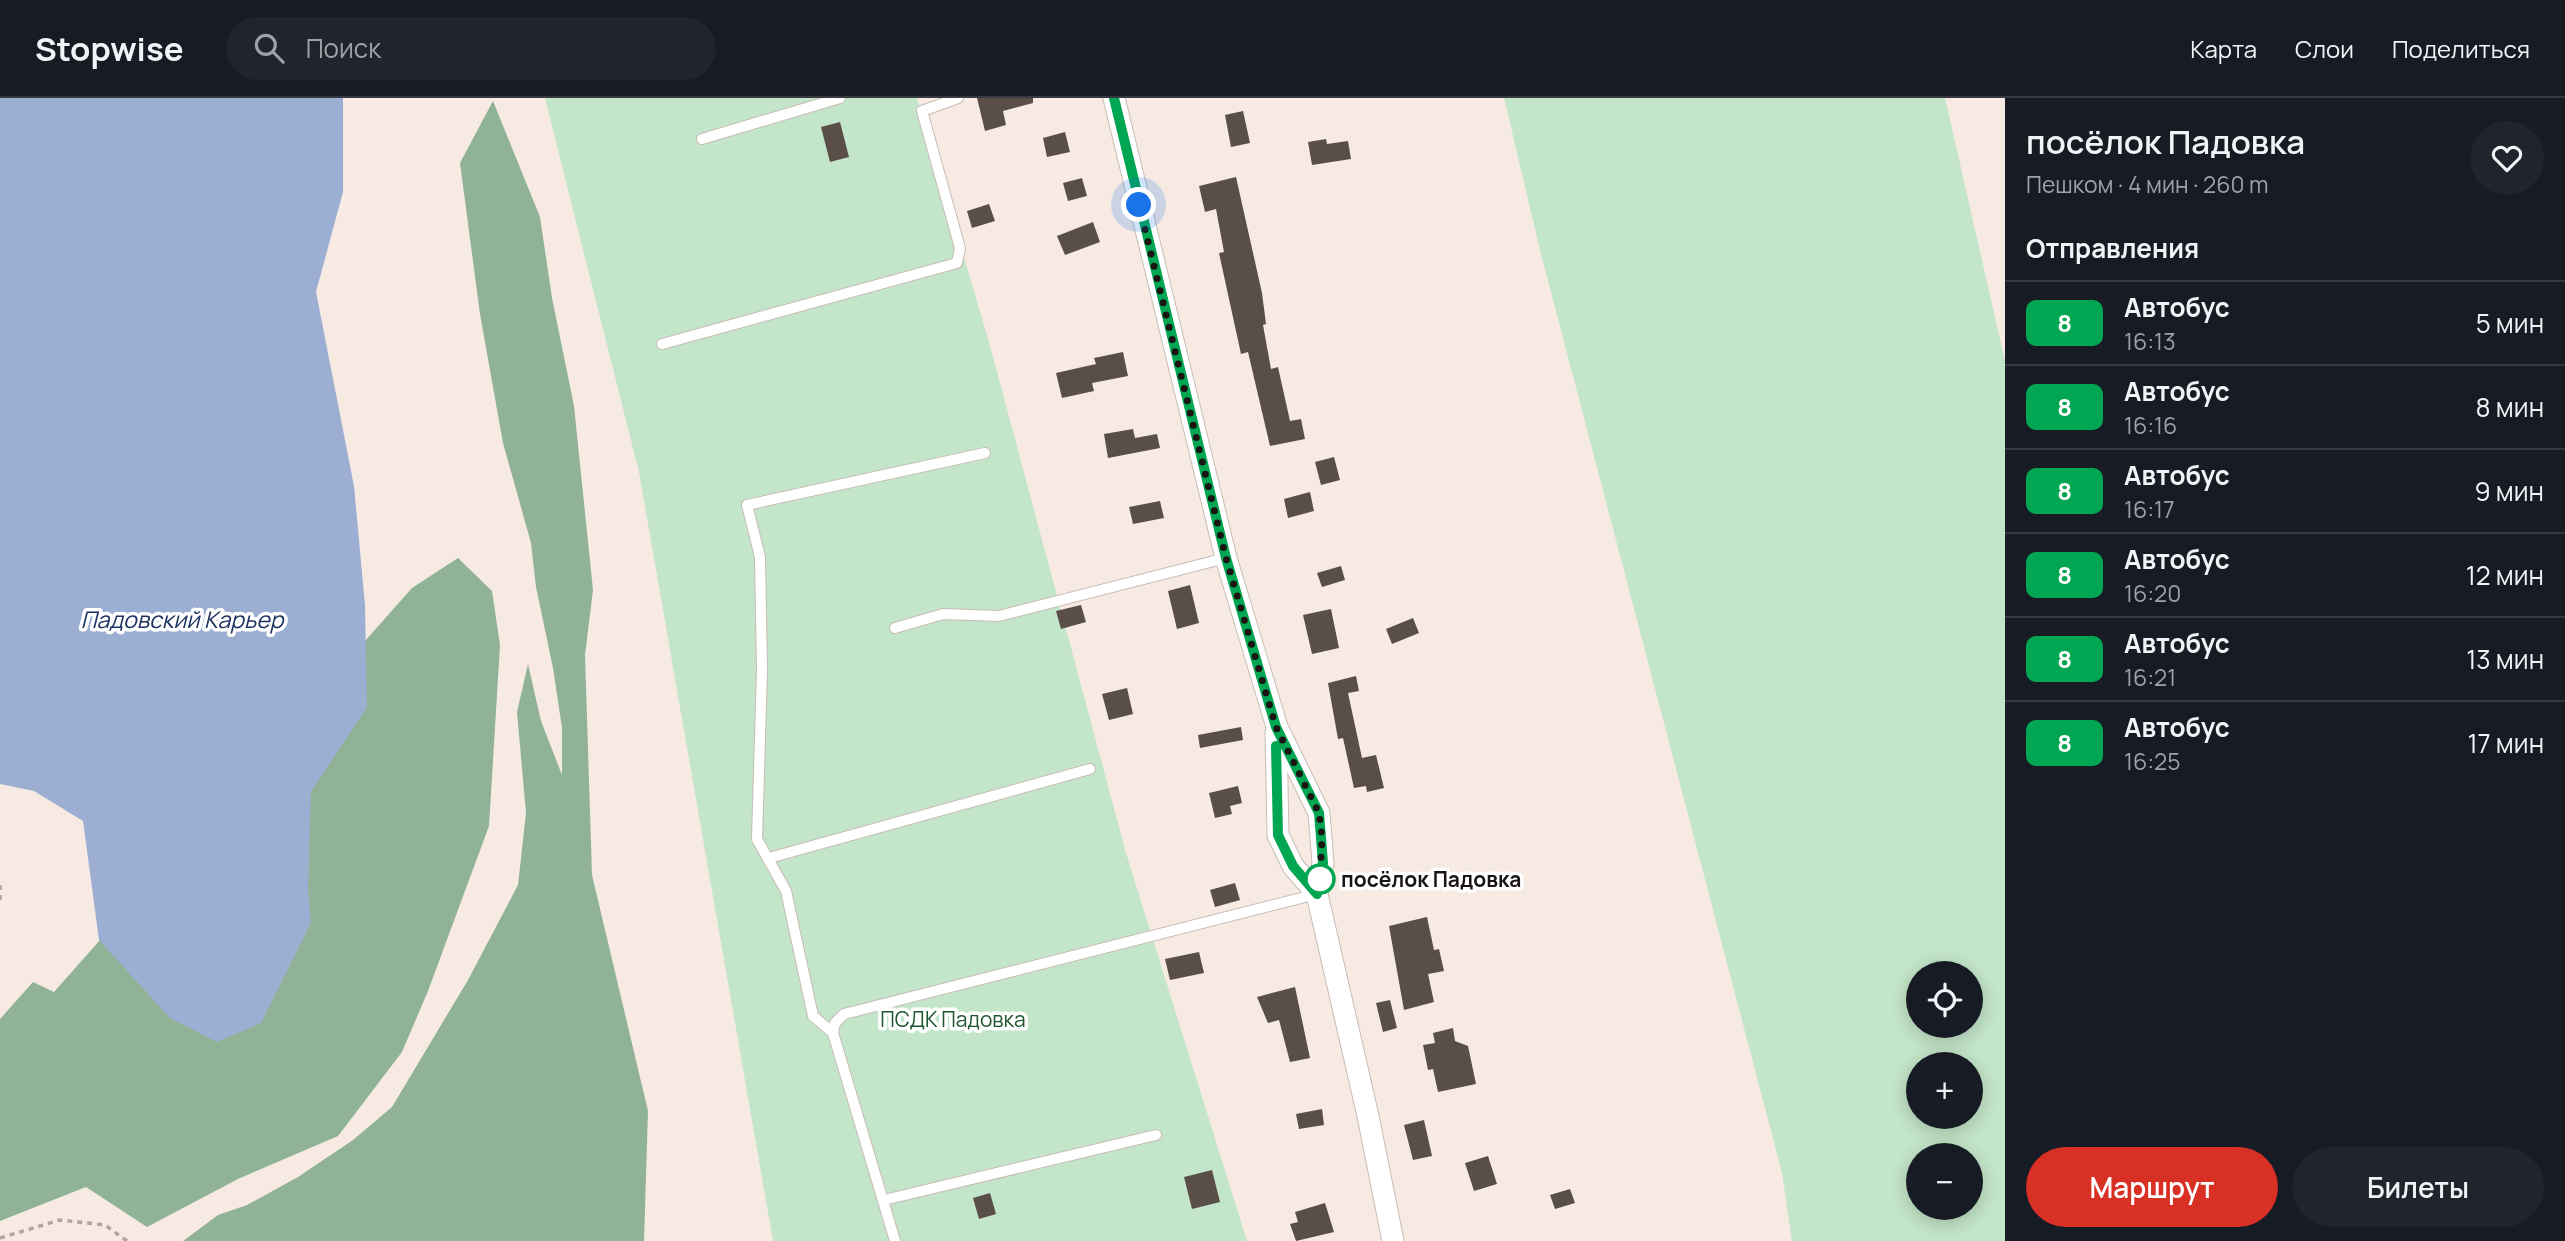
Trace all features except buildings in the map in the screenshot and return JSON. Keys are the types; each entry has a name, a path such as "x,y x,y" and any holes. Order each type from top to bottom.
{"street":[{"path":"1114,98 1226,558 1276,727 1319,813 1323,863 1317,894 1368,1116 1393,1241"},
{"path":"1276,727 1278,835 1293,866 1317,894"}],"lane":[{"path":"702,139 841,98"},
{"path":"662,344 957,263 960,248 918,98"},
{"path":"922,111 958,98"},
{"path":"833,1032 813,1016 786,891 757,839 762,670 760,557 747,505 985,453"},
{"path":"895,628 943,614 999,616 1226,558"},
{"path":"769,858 1090,769"},
{"path":"895,1241 833,1032 835,1023 844,1014 1317,894"},
{"path":"884,1200 1156,1135"}],"path":[{"path":"0,885 0,905"},
{"path":"0,1238 60,1220 105,1225 127,1241"}],"green space":[{"name":"ПСДК Падовка","path":"545,98 917,98 989,342 1126,853 1247,1241 773,1241 639,472"},
{"path":"1504,98 1945,98 2005,361 2005,1241 1792,1241 1782,1173 1541,254"},
{"path":"493,101 540,217 552,298 574,406 593,590 585,655 592,875 648,1111 644,1241 183,1241 218,1215 247,1205 298,1177 353,1140 392,1107 468,980 518,885 526,813 517,712 528,664 541,721 562,775 562,728 553,668 536,587 531,543 503,443 480,314 460,163"},
{"path":"458,558 492,591 500,645 489,826 428,991 402,1052 338,1136 238,1179 147,1227 86,1187 0,1221 0,1019 33,982 54,992 412,588"}],"water":[{"name":"Падовский Карьер","path":"0,98 343,98 343,192 316,292 354,486 365,605 367,707 311,792 308,889 311,923 261,1023 217,1042 170,1018 99,940 83,821 34,791 0,784"}],"bus line":[{"name":"8","path":"1114,98 1226,558 1276,727 1319,813 1323,863 1317,894 1293,866 1278,835 1276,746"}],"place":[{"name":"посёлок Падовка","path":"1320,879"}],"route":[{"path":"1139,205 1226,558 1276,727 1319,813 1323,863 1320,879"}]}
